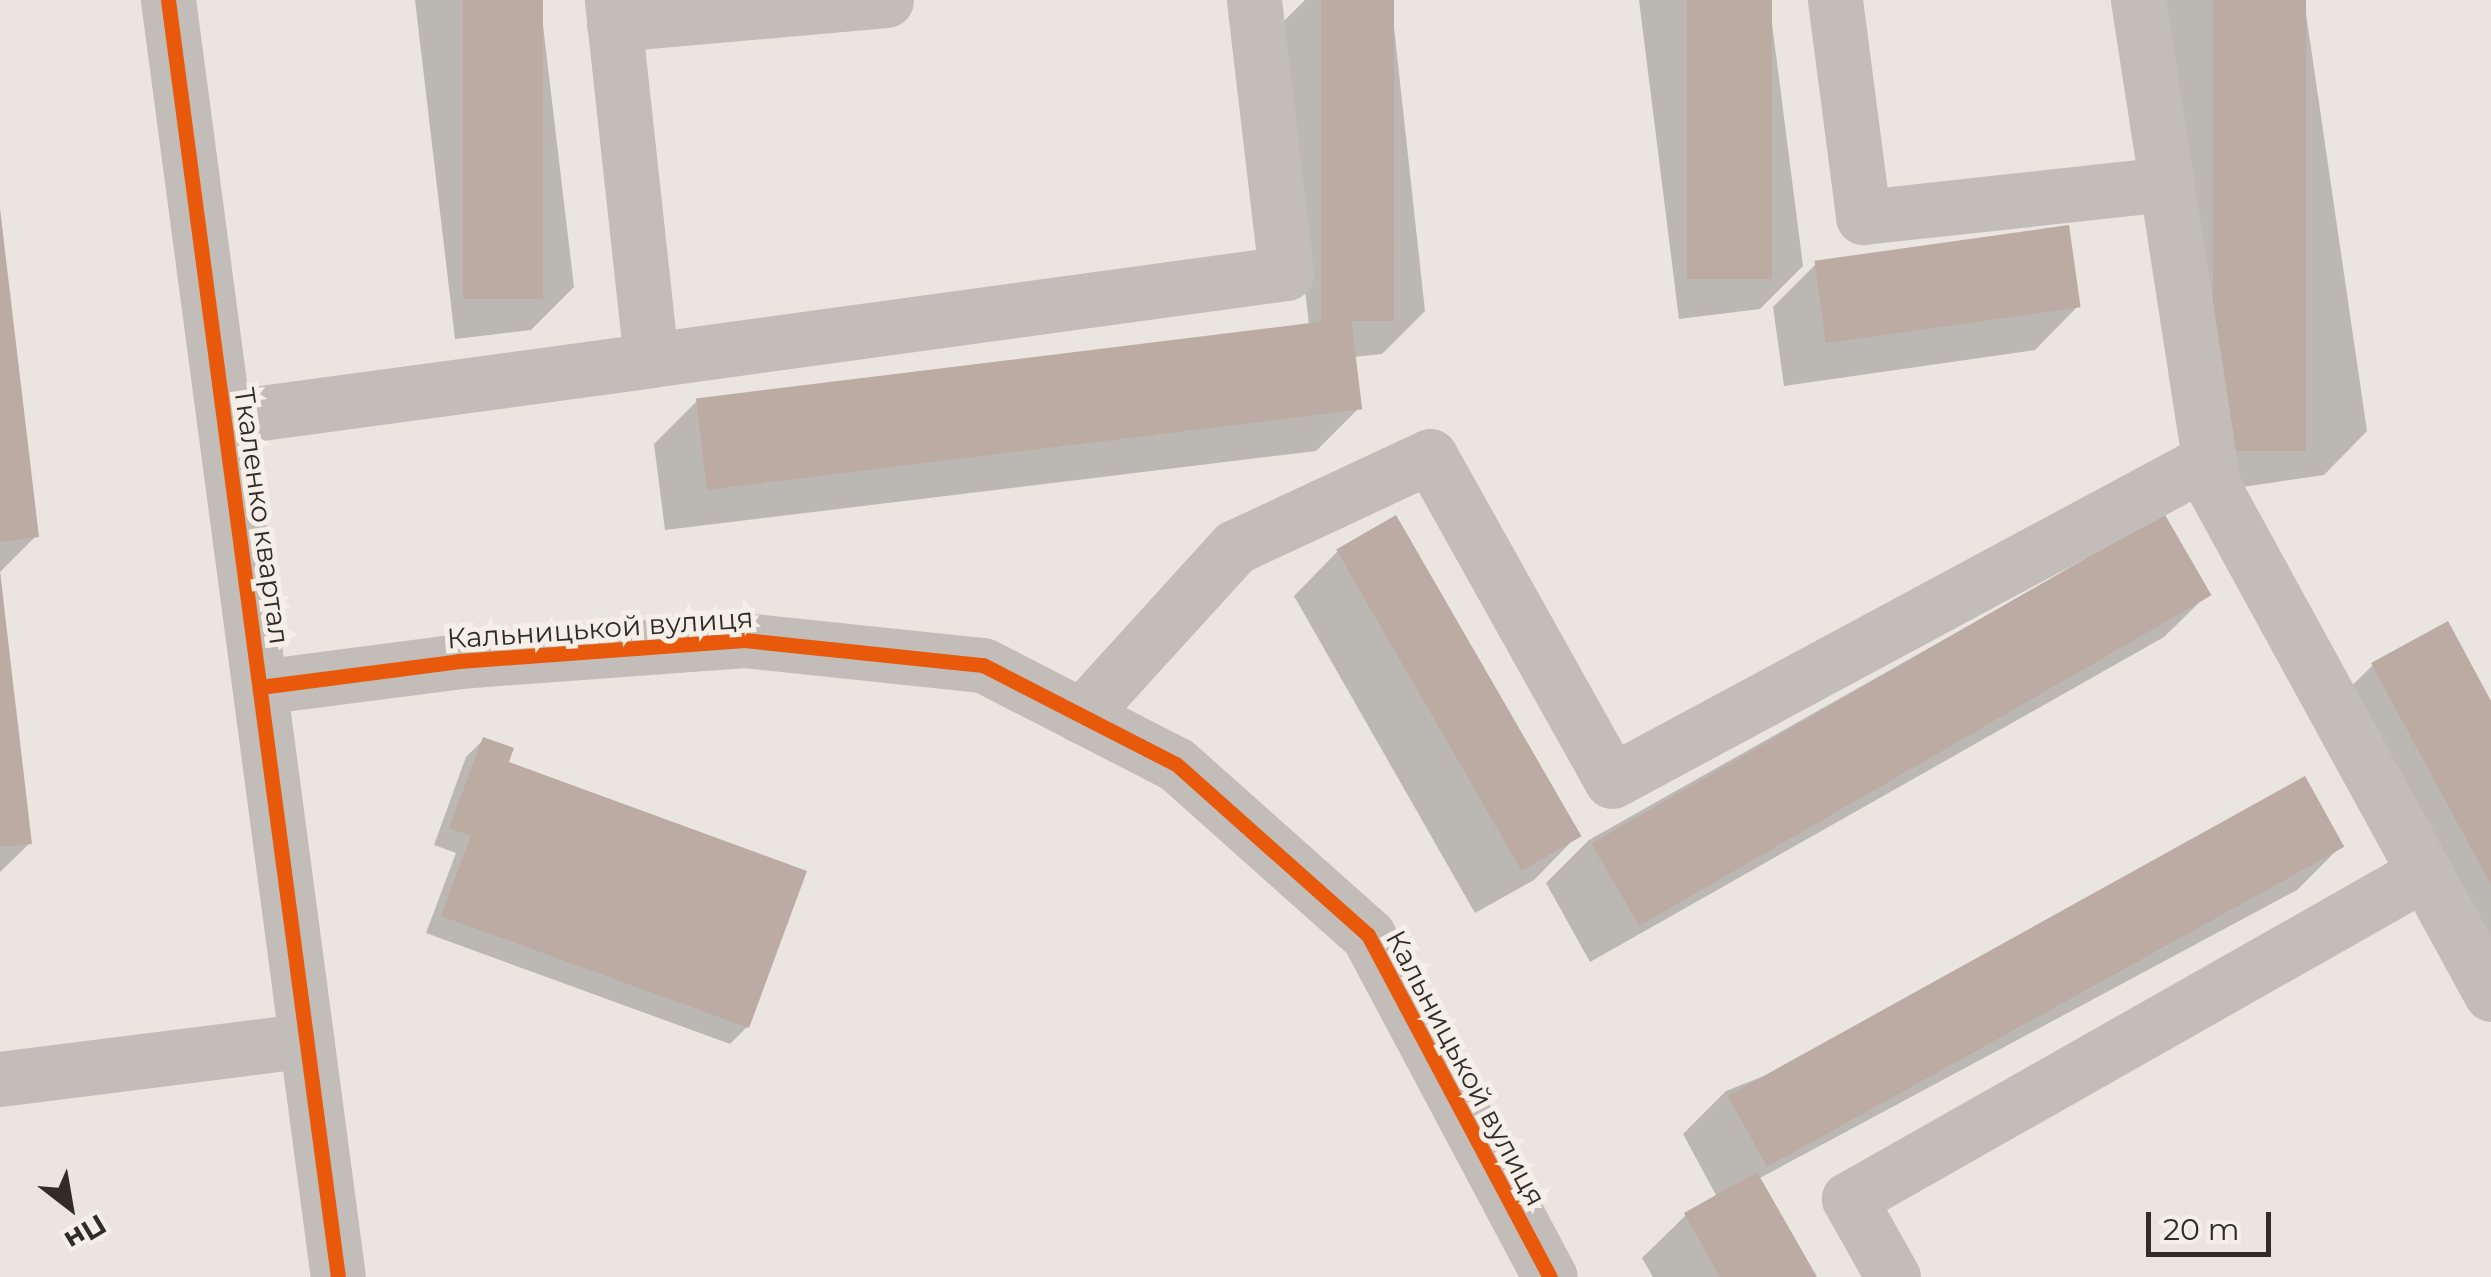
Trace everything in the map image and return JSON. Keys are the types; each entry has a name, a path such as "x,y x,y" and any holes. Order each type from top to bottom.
{"street":[{"name":"Ткаленко квартал","path":"168,0 338,1277"},
{"path":"651,360 613,12 886,0"},
{"path":"224,418 1286,274 1254,0"},
{"path":"1834,0 1862,218 2166,184"},
{"path":"2138,0 2212,486 2491,994"},
{"path":"1081,716 1235,547 1430,456 1612,781 2209,460"},
{"name":"Кальницькой вулиця","path":"260,686 459,662 744,640 982,665 1176,764 1368,935 1550,1277"},
{"path":"1893,1277 1849,1199 2424,873"},
{"path":"0,1079 307,1040"}],"building":[{"path":"463,0 543,0 543,299 463,299"},
{"path":"1321,0 1394,0 1394,321 1321,321"},
{"path":"1687,0 1772,0 1772,279 1687,279"},
{"path":"2213,0 2306,0 2306,451 2213,451"},
{"path":"0,209 39,537 0,542"},
{"path":"2069,225 2081,307 1826,343 1815,261"},
{"path":"1351,318 1362,409 707,490 696,398"},
{"path":"2164,513 2212,595 1639,926 1592,844"},
{"path":"1396,515 1582,836 1522,871 1336,550"},
{"path":"0,572 32,844 0,847"},
{"path":"2448,621 2491,701 2491,885 2371,663"},
{"path":"483,737 514,748 509,762 807,871 749,1028 441,916 471,836 449,828"},
{"path":"2305,776 2344,847 1767,1167 1728,1096"},
{"path":"1757,1172 1817,1277 1720,1277 1684,1213"}],"cycle path":[{"path":"168,0 338,1277"},
{"path":"260,687 459,661 744,640 983,665 1176,764 1368,935 1550,1277"}]}
